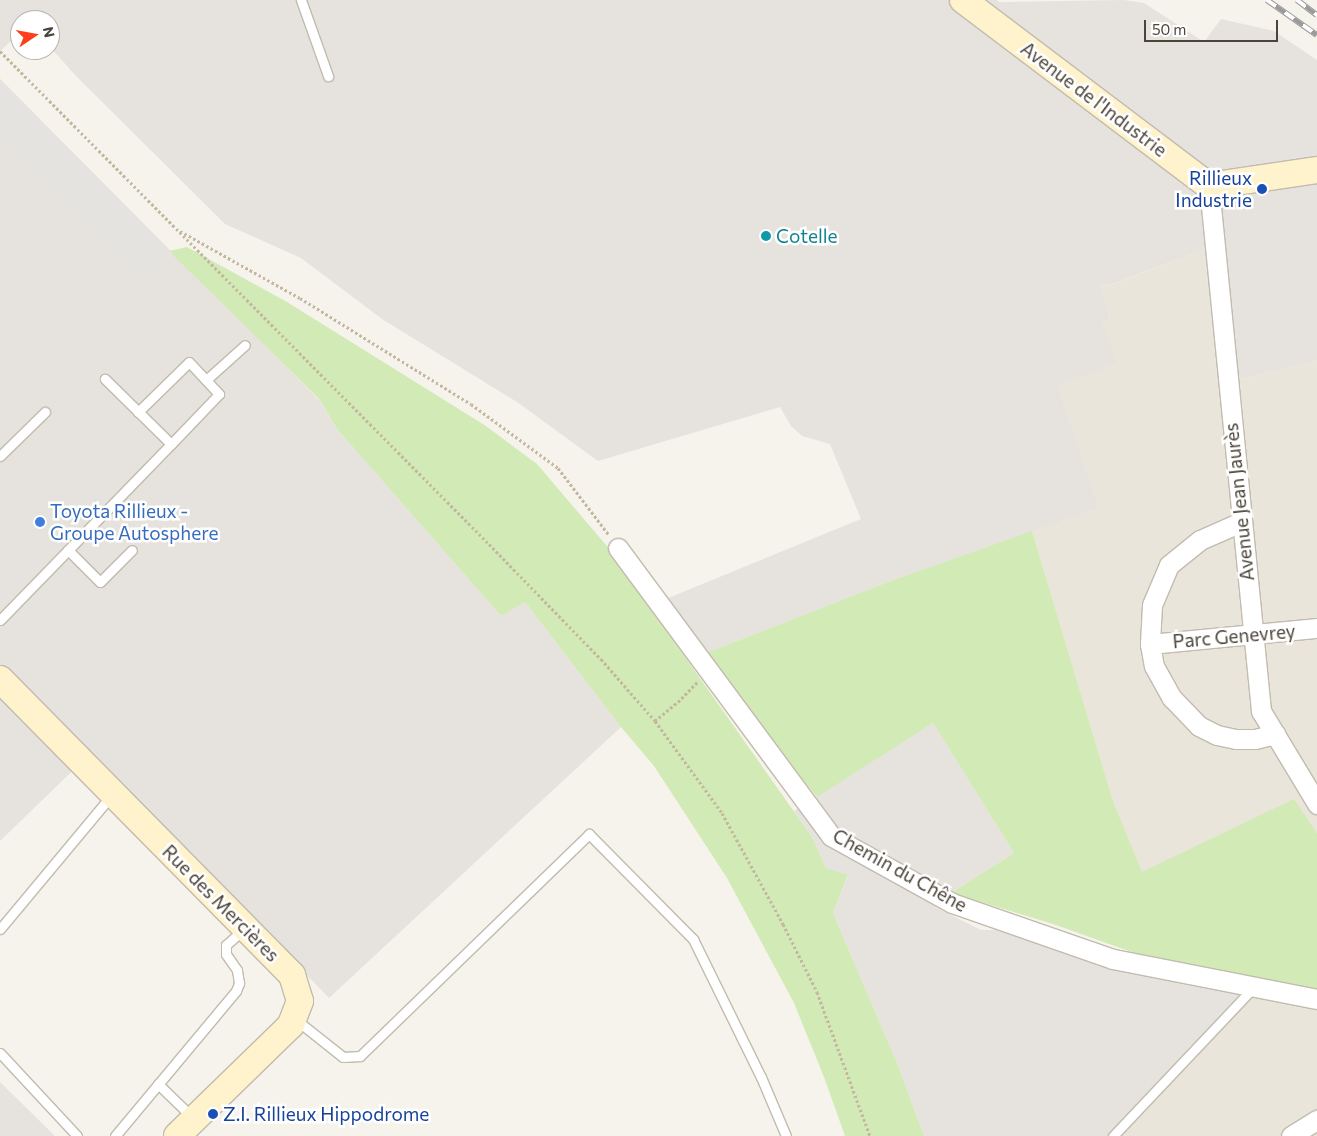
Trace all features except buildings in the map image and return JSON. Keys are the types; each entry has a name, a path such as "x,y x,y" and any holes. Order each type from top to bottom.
{"street":[{"name":"Avenue de l'Industrie","path":"963,0 1209,186"},
{"path":"1209,186 1317,170"},
{"name":"Avenue Jean Jaurès","path":"1209,186 1261,710 1317,804"},
{"name":"Parc Genevrey","path":"1241,522 1200,540 1169,565 1152,605 1150,644 1154,666 1161,681 1184,712 1199,726 1217,735 1236,739 1255,739 1275,734"},
{"name":"Chemin du Chêne","path":"618,548 831,836 952,903 1113,959 1317,999"},
{"name":"Parc Genevrey","path":"1150,644 1317,628"},
{"name":"Rue des Mercières","path":"0,679 292,975 300,1001 291,1025 186,1127"},
{"path":"1291,1136 1317,1120"}],"lane":[{"path":"301,0 328,76"},
{"path":"206,380 245,345"},
{"path":"0,620 219,394 189,362 138,412"},
{"path":"105,379 170,444"},
{"path":"0,456 45,412"},
{"path":"68,550 100,582 132,550"},
{"path":"0,929 113,794"},
{"path":"294,1018 343,1057 360,1056 589,834 693,939 761,1077 786,1136"},
{"path":"115,1136 236,991 239,982 237,970 226,954 226,945 246,928"},
{"path":"1113,1136 1254,987"},
{"path":"0,1053 77,1136"},
{"path":"158,1084 186,1127"}],"path":[{"path":"0,51 496,550 602,659 656,720 722,813 783,924 817,992 870,1136"},
{"path":"176,229 300,298 479,410 558,468 618,548"},
{"path":"656,720 678,702 708,670"}],"shaded area":[{"path":"0,0 997,0 999,2 1124,0 1144,3 1204,42 1221,19 1274,31 1317,60 1317,360 1235,380 1217,380 1204,249 1107,286 1106,284 1100,286 1110,319 1102,322 1117,363 1058,386 1099,508 888,582 701,655 661,601 861,519 830,444 802,436 791,426 780,407 598,461 517,402 382,319 301,258 225,224 60,58 60,10 10,10 10,42 0,51"},
{"path":"0,79 319,400 337,429 501,616 525,602 621,727 329,998 92,752 0,841"},
{"path":"0,79 173,254 140,287 0,144"},
{"path":"1204,249 1217,380 1235,380 1317,360 1317,833 1294,800 1142,873 1113,801 1032,531 1099,508 1058,386 1102,322 1110,319 1100,286 1106,284 1108,286"},
{"path":"933,723 1014,853 951,893 935,907 981,930 1003,930 1245,990 1109,1136 924,1136 897,1063 833,913 848,876 826,868 812,837 794,811"},
{"path":"1245,990 1317,998 1317,1136 1109,1136"},
{"path":"0,1082 55,1136 0,1136"}],"green space":[{"path":"187,247 287,302 486,426 537,464 606,545 812,837 826,868 848,875 833,913 897,1063 924,1136 845,1136 824,1077 794,1003 727,878 654,766 621,727 525,602 501,616 337,429 319,399 169,251"},
{"path":"1032,531 1113,801 1142,872 1294,799 1317,833 1317,992 1140,955 1053,924 951,893 1014,853 933,723 817,797 701,655 888,582"}],"railway":[{"path":"1267,0 1317,35"},
{"path":"1297,0 1317,15"}],"place":[{"name":"Rillieux Industrie","path":"1262,189"},
{"name":"Cotelle","path":"766,236"},
{"name":"Toyota Rillieux - Groupe Autosphere","path":"40,522"},
{"name":"Z.I. Rillieux Hippodrome","path":"213,1114"}]}
